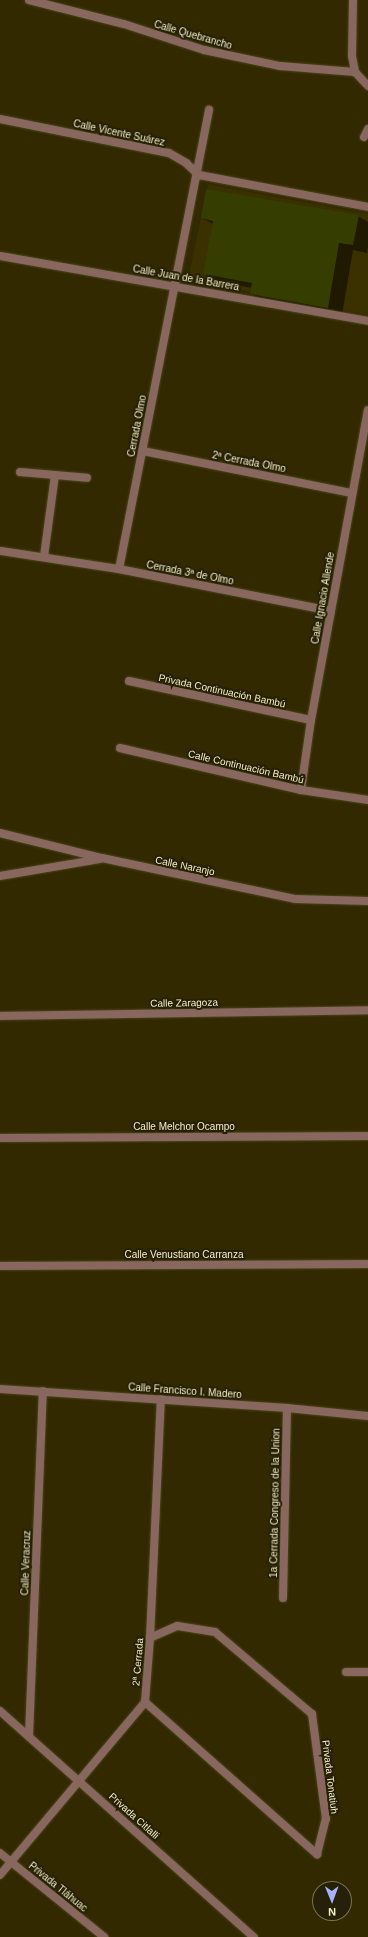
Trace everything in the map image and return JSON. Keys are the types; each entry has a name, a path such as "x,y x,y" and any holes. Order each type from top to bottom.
{"street":[{"name":"Calle Quebrancho","path":"29,0 124,24 204,50 280,66 355,72"},
{"path":"353,0 352,56 355,72 368,86"},
{"name":"Cerrada Olmo","path":"119,569 174,286 199,176 210,110"},
{"name":"Calle Vicente Suárez","path":"0,119 170,153 186,163 199,176"},
{"path":"364,137 368,129"},
{"path":"199,176 368,207"},
{"name":"Calle Juan de la Barrera","path":"0,256 368,321"},
{"name":"Calle Ignacio Allende","path":"300,790 311,720 368,410"},
{"name":"2ª Cerrada Olmo","path":"143,451 352,493"},
{"path":"20,472 87,478"},
{"path":"44,556 54,475"},
{"name":"Cerrada 3ª de Olmo","path":"1,551 44,556 119,569 331,611"},
{"name":"Privada Continuación Bambú","path":"129,681 311,720"},
{"name":"Calle Continuación Bambú","path":"120,748 300,790 368,800"},
{"name":"Calle Naranjo","path":"0,833 102,858 295,899 368,901"},
{"path":"0,876 102,858"},
{"name":"Calle Zaragoza","path":"0,1016 368,1010"},
{"name":"Calle Melchor Ocampo","path":"0,1138 368,1136"},
{"name":"Calle Venustiano Carranza","path":"0,1266 368,1264"},
{"name":"Calle Francisco I. Madero","path":"0,1389 287,1408 368,1416"},
{"name":"Calle Veracruz","path":"29,1736 43,1391"},
{"name":"2ª Cerrada","path":"144,1702 150,1638 161,1399"},
{"name":"1a Cerrada Congreso de la Union","path":"283,1598 287,1408"},
{"name":"Privada Tonatiuh","path":"144,1702 317,1854 326,1819 312,1714 215,1632 177,1626 150,1638"},
{"path":"346,1672 368,1672"},
{"path":"0,1875 80,1781 144,1702"},
{"name":"Privada Citlalli","path":"0,1711 254,1937"},
{"name":"Privada Tláhuac","path":"0,1853 104,1937"}],"shaded area":[{"path":"208,184 368,214 368,315 188,280"}],"building":[{"path":"206,189 359,215 353,245 339,243 328,308 250,294 252,283 203,274 213,221 201,218"}]}
